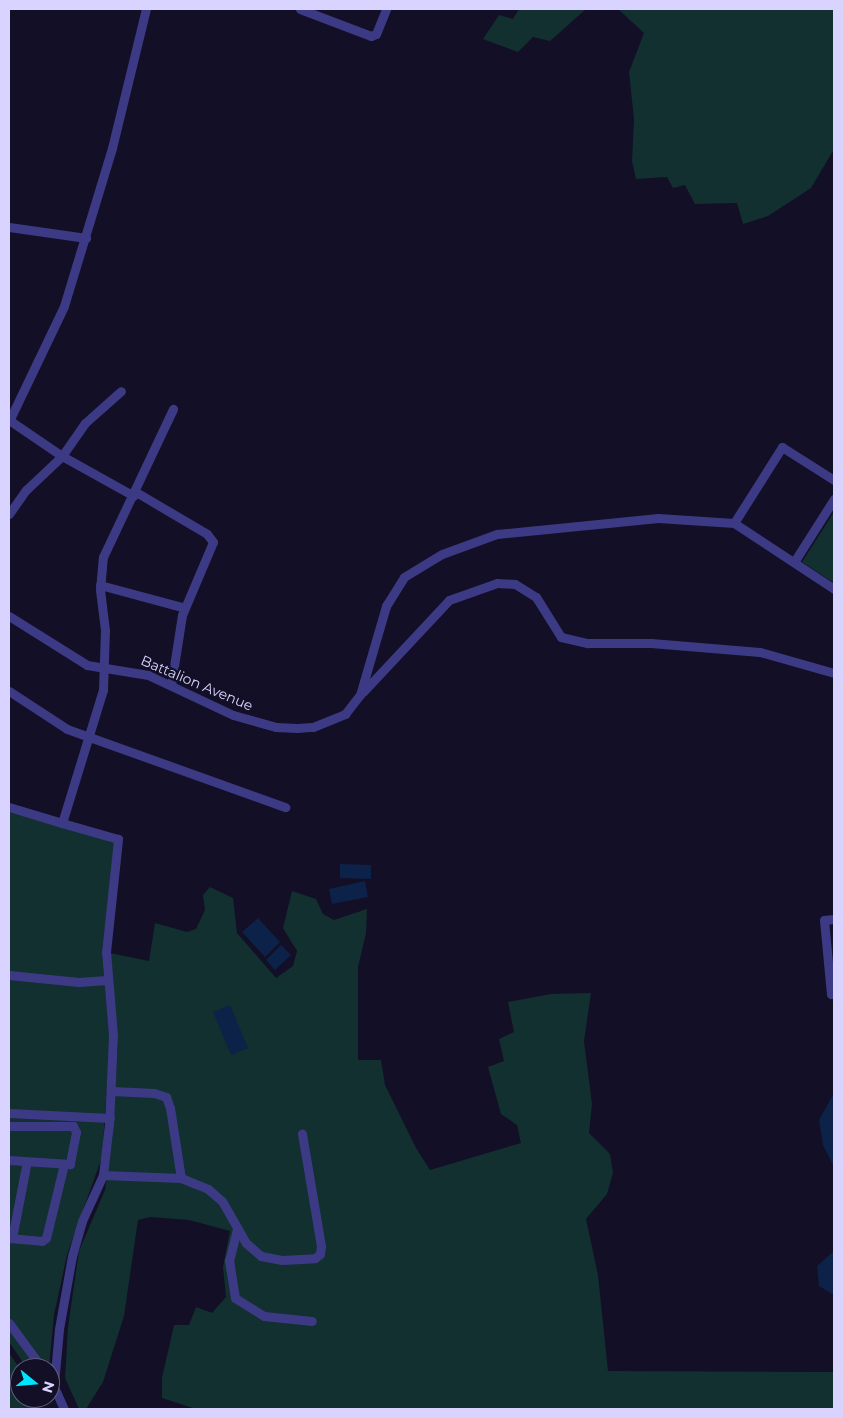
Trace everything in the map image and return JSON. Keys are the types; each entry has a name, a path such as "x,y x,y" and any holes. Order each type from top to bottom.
{"street":[{"path":"146,9 112,148 64,306 9,421 62,456 208,534 213,542 185,608 176,636 171,685"},
{"path":"300,9 370,36 376,34 386,9"},
{"path":"9,227 86,238"},
{"path":"9,514 26,490 62,456 85,423 121,391"},
{"path":"62,823 101,704 105,630 100,585 106,548 135,494 174,409"},
{"path":"734,523 782,447 834,480"},
{"path":"794,562 834,499"},
{"path":"360,696 386,606 404,578 442,554 497,534 658,518 734,523 834,589"},
{"name":"Battalion Avenue","path":"9,616 87,665 104,669 133,671 171,685 233,715 270,725 297,728 328,723 345,714 449,600 497,584 515,584 536,597 561,637 588,643 651,643 760,652 834,673"},
{"path":"100,585 185,608"},
{"path":"9,691 67,729 285,807"},
{"path":"9,807 118,839 106,952 113,1035 110,1118 103,1175 82,1221 72,1256 55,1358"},
{"path":"834,920 824,920 830,994 834,993"},
{"path":"9,975 79,982 107,980"},
{"path":"112,1091 154,1093 166,1097 174,1124 181,1178"},
{"path":"9,1113 110,1118"},
{"path":"9,1126 73,1126 76,1132 72,1161 64,1164 9,1160"},
{"path":"103,1175 181,1178 208,1189 222,1200 246,1243 261,1256 282,1260 318,1256 321,1246 302,1134"},
{"path":"27,1161 10,1238 42,1240 46,1238 64,1164"},
{"path":"238,1229 229,1260 235,1298 264,1316 312,1321"},
{"path":"9,1323 35,1358"}],"green space":[{"path":"519,9 586,9 550,41 533,37 518,52 483,39 499,15 513,19"},
{"path":"618,9 834,9 834,149 811,188 768,216 743,224 737,203 695,204 685,185 673,188 667,177 636,179 632,161 634,119 629,72 644,33"},
{"path":"834,512 834,583 802,562"},
{"path":"9,812 115,841 102,952 110,1043 102,1157 67,1255 54,1315 50,1358 20,1358 9,1342"},
{"path":"210,887 233,898 237,933 276,978 293,966 297,951 283,928 292,891 316,899 323,914 334,920 367,909 366,933 358,967 358,1060 381,1060 385,1085 416,1148 430,1170 521,1143 517,1125 501,1114 488,1067 504,1061 499,1039 514,1032 508,1002 551,994 591,993 584,1041 592,1104 589,1133 610,1154 613,1173 607,1194 586,1219 598,1275 608,1371 834,1372 834,1409 196,1409 162,1398 162,1378 174,1325 189,1325 196,1307 212,1313 226,1297 223,1267 230,1231 189,1220 150,1217 138,1220 124,1316 103,1382 86,1409 79,1409 65,1378 68,1327 79,1251 105,1190 112,1142 118,1041 110,953 149,961 155,923 187,932 196,929 205,910 203,895"},
{"path":"9,1353 12,1358 10,1358 10,1408 41,1409 9,1409"}],"water":[{"path":"340,864 371,865 371,879 340,878"},
{"path":"365,881 368,897 332,904 329,889"},
{"path":"258,918 280,942 265,957 242,932"},
{"path":"281,945 291,955 275,970 266,960"},
{"path":"230,1005 248,1048 231,1055 213,1012"},
{"path":"834,1093 834,1167 823,1145 819,1120"},
{"path":"834,1251 834,1295 819,1286 817,1266"}]}
